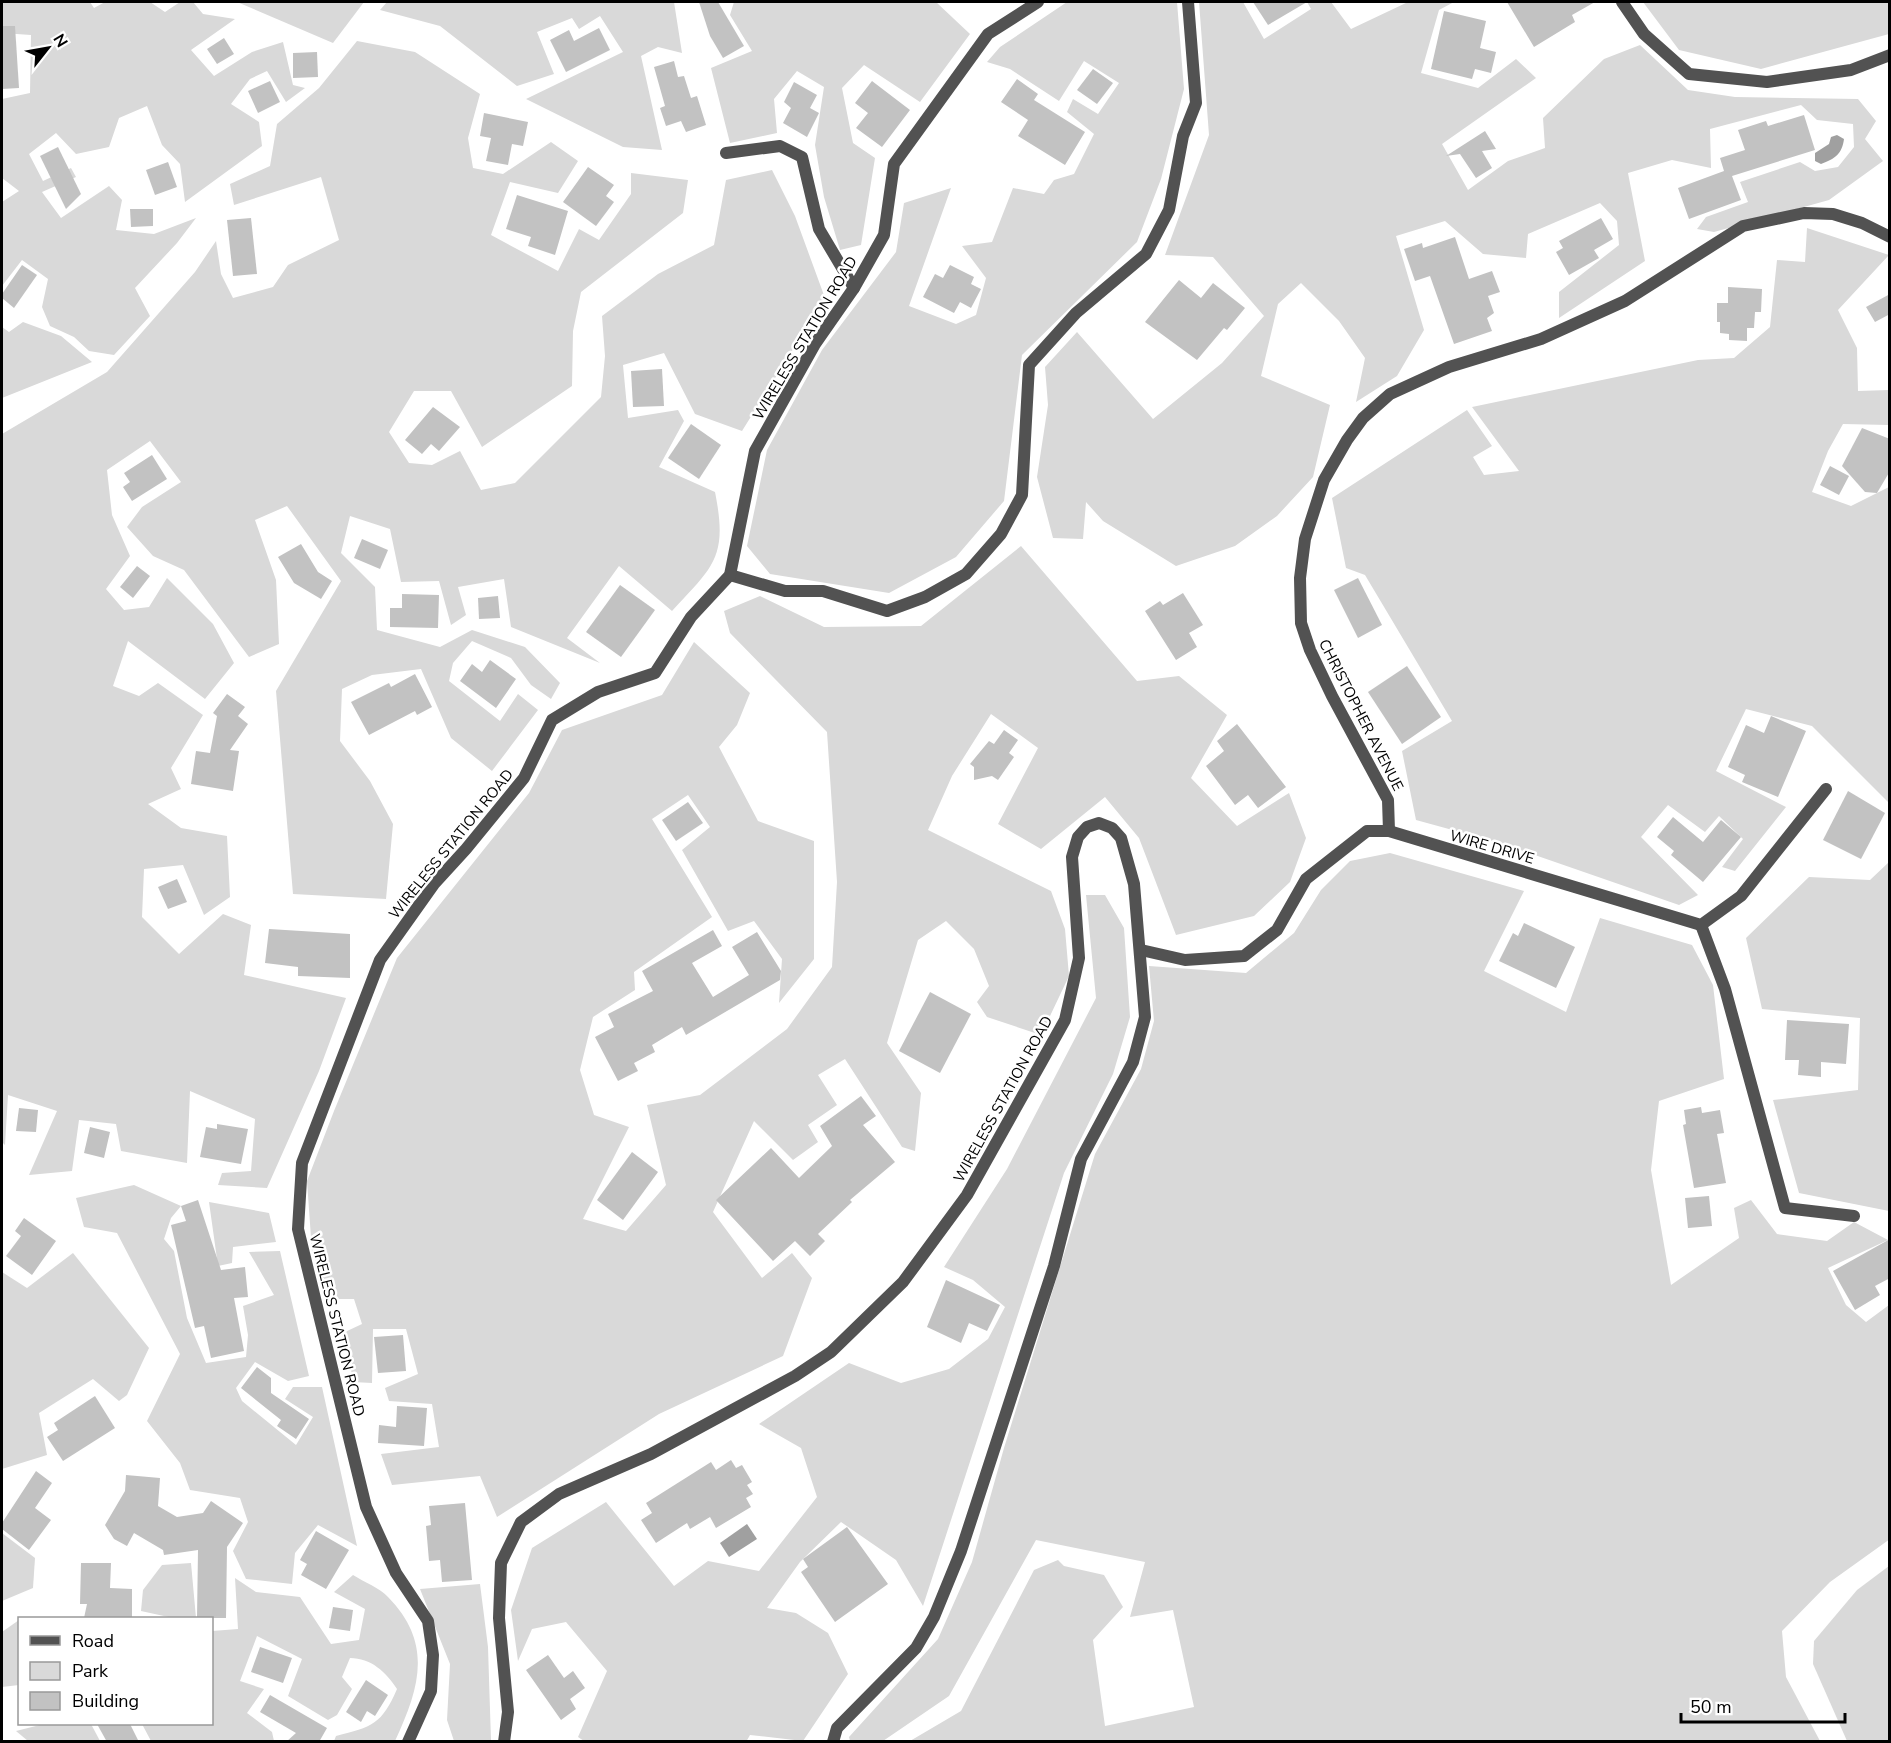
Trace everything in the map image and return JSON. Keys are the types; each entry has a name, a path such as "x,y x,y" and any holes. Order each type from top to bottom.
{"street":[{"name":"WIRELESS STATION ROAD","path":"408,1742 431,1691 433,1655 428,1621 396,1573 366,1507 298,1229 302,1163 380,960 434,885 524,778 552,720 598,692 656,673 691,617 730,574 754,451 815,344 854,288 884,235 894,164 988,34 1038,2"},
{"path":"730,574 785,591 823,591 887,611 925,597 966,574 1001,534 1022,495 1029,365 1076,313 1146,254 1169,210 1183,136 1196,103 1188,2"},
{"path":"1622,2 1644,34 1689,74 1767,82 1851,70 1890,55"},
{"path":"726,153 780,146 802,157 819,229 854,288"},
{"name":"CHRISTOPHER AVENUE","path":"1389,831 1388,800 1332,696 1310,650 1301,623 1300,578 1305,539 1324,480 1347,440 1363,418 1390,394 1449,367 1541,339 1625,301 1743,226 1804,213 1833,214 1862,223 1890,237"},
{"path":"1826,789 1741,896 1701,924 1725,988 1785,1208 1854,1216"},
{"name":"WIRELESS STATION ROAD","path":"504,1742 508,1712 499,1617 501,1563 521,1522 559,1494 651,1454 795,1376 831,1352 903,1282 967,1195 1065,1020 1079,958 1072,857 1078,837 1087,827 1099,823 1112,828 1121,838 1134,884 1145,1017 1133,1062 1081,1159 1054,1266 961,1551 934,1617 916,1648 837,1728 833,1742"},
{"name":"WIRE DRIVE","path":"1141,950 1185,960 1244,956 1277,930 1306,879 1367,831 1389,831 1701,924"}],"green space":[{"path":"2,2 90,2 94,8 105,2 150,2 165,12 180,2 193,2 203,14 235,19 191,50 214,76 252,52 283,42 293,85 305,88 286,102 267,71 250,79 231,104 259,122 262,146 185,202 180,164 162,145 147,106 119,118 109,147 76,154 56,133 29,154 43,181 71,168 76,177 42,192 61,218 109,186 122,200 116,230 154,234 196,218 177,243 135,288 150,316 114,355 89,351 74,337 50,326 42,307 48,279 22,260 2,286 2,202 19,191 2,178 2,99 30,93 31,35 2,33"},
{"path":"237,2 364,2 333,43"},
{"path":"387,2 674,2 682,53 658,47 641,56 662,150 623,147 526,99 623,52 600,16 579,29 572,18 537,32 554,74 517,86 440,26 380,10"},
{"path":"734,2 936,2 970,34 920,102 864,65 842,88 853,143 875,158 861,245 840,250 824,197 815,145 824,87 797,71 774,99 777,133 730,143 711,68 752,51 730,15"},
{"path":"1067,2 1177,2 1184,89 1161,179 1137,242 1022,355 1004,501 956,557 889,593 770,574 747,546 767,450 822,350 896,252 904,203 951,188 909,306 956,324 976,315 986,278 962,246 992,242 1013,188 1044,194 1054,180 1074,174 1094,134 1067,112 1073,99 1098,114 1119,83 1084,61 1059,101 1010,69 987,62 1000,47"},
{"path":"1199,2 1243,2 1264,39 1311,9 1307,2 1331,2 1351,29 1408,2 1454,2 1439,10 1421,73 1478,88 1516,59 1536,78 1442,144 1468,190 1508,161 1545,148 1543,118 1604,59 1640,45 1688,90 1735,97 1858,99 1876,121 1865,139 1883,161 1829,200 1714,232 1697,229 1706,217 1748,202 1740,182 1800,162 1815,171 1838,167 1854,147 1853,124 1817,120 1801,105 1710,129 1711,168 1672,160 1628,173 1645,261 1559,318 1559,292 1619,245 1617,221 1600,203 1528,234 1526,258 1483,254 1445,221 1396,236 1424,330 1397,376 1356,402 1365,358 1339,321 1301,283 1278,304 1261,376 1330,405 1313,477 1277,516 1235,546 1176,566 1103,521 1086,502 1083,539 1053,538 1037,477 1048,405 1045,367 1077,332 1153,419 1222,363 1264,316 1213,257 1165,255 1209,135"},
{"path":"1643,2 1889,2 1889,34 1761,69 1679,50"},
{"path":"357,41 415,52 480,94 468,138 473,168 503,174 551,142 578,161 558,193 510,182 491,235 558,271 579,229 599,240 631,194 631,173 688,180 683,213 581,292 573,331 572,386 482,447 451,391 414,391 389,432 409,463 432,465 460,451 481,490 515,483 601,397 605,356 602,316 658,274 714,245 726,180 772,170 795,216 825,298 742,431 695,414 664,353 623,365 628,418 678,410 684,421 659,467 715,492 720,532 714,559 707,571 672,611 619,566 567,638 600,663 511,627 504,579 458,587 466,615 451,625 439,581 401,582 390,529 350,516 341,553 375,587 377,630 440,647 472,630 525,647 560,683 551,699 531,685 511,658 472,641 453,663 449,681 500,721 518,694 538,710 492,771 451,738 421,669 372,675 342,689 340,741 370,781 393,824 386,899 293,894 276,691 341,581 287,506 255,520 276,580 279,644 249,657 184,570 153,556 127,527 142,507 181,482 150,441 107,470 112,515 130,556 106,589 124,610 149,607 167,578 213,624 234,663 205,699 128,641 113,686 139,696 158,683 203,715 171,768 181,789 148,804 181,828 227,836 230,897 204,915 183,865 144,869 142,917 179,954 223,914 251,925 244,975 346,998 319,1071 267,1188 218,1185 222,1173 251,1171 255,1119 190,1091 187,1163 121,1151 116,1124 79,1120 72,1171 29,1175 57,1111 8,1095 5,1145 2,1142 2,434 107,372 195,272 216,241 221,274 233,298 273,287 288,265 339,240 321,177 234,205 230,184 270,166 277,124 319,88"},
{"path":"1807,228 1889,255 1838,310 1857,348 1858,391 1889,390 1889,425 1843,424 1828,451 1812,492 1851,506 1889,487 1889,803 1812,726 1746,709 1716,771 1786,807 1735,871 1722,867 1743,839 1719,816 1705,832 1668,805 1641,837 1698,895 1679,905 1500,843 1416,820 1402,751 1452,721 1365,575 1346,568 1332,498 1467,410 1492,446 1473,457 1484,475 1519,471 1472,407 1698,360 1734,358 1770,327 1777,260 1805,262"},
{"path":"23,322 61,336 92,362 2,398 2,327 9,332"},
{"path":"1021,546 1137,681 1179,676 1227,715 1191,778 1237,826 1289,793 1306,838 1290,882 1254,916 1176,935 1139,838 1105,797 1041,849 998,824 1038,748 991,714 952,776 928,830 1051,891 1065,929 1069,976 1041,1035 987,1017 977,1002 989,986 974,949 946,921 918,940 887,1043 921,1093 915,1151 902,1147 845,1059 818,1075 837,1105 808,1125 818,1142 793,1160 754,1121 713,1212 762,1278 792,1253 812,1278 783,1356 659,1414 497,1517 480,1476 392,1485 381,1454 439,1447 432,1404 389,1401 385,1388 418,1374 406,1329 373,1329 372,1383 353,1382 345,1332 362,1324 354,1299 332,1299 312,1252 307,1181 397,958 529,793 562,730 662,695 694,642 750,693 737,725 719,747 758,821 814,841 814,959 779,1003 782,959 754,921 728,931 682,850 710,827 688,795 652,819 712,917 634,972 635,990 593,1017 580,1070 594,1115 629,1127 583,1219 626,1231 666,1185 647,1105 700,1095 787,1029 832,967 837,882 827,732 730,633 724,611 760,596 824,627 921,626"},
{"path":"1390,853 1524,891 1484,971 1566,1012 1600,918 1692,945 1713,985 1724,1079 1659,1101 1651,1170 1671,1285 1739,1238 1734,1208 1751,1200 1777,1234 1827,1241 1854,1222 1888,1240 1828,1268 1846,1305 1866,1322 1889,1305 1890,1539 1830,1582 1782,1631 1786,1677 1820,1741 910,1741 961,1711 1034,1570 1058,1560 1064,1566 1104,1575 1123,1607 1093,1640 1105,1726 1194,1707 1173,1610 1130,1617 1145,1562 1036,1540 949,1696 883,1741 850,1741 849,1737 938,1639 972,1562 1004,1448 1095,1154 1141,1069 1154,1021 1149,966 1246,973 1294,933 1321,890 1350,861"},
{"path":"1889,862 1889,1211 1799,1193 1773,1100 1858,1090 1860,1018 1762,1009 1746,938 1809,877 1870,880"},
{"path":"1086,895 1105,895 1124,928 1130,1017 1113,1074 1064,1173 923,1606 896,1560 841,1522 800,1562 767,1608 796,1613 828,1633 848,1674 803,1741 750,1735 746,1742 584,1741 578,1737 607,1671 566,1622 532,1629 518,1661 511,1610 532,1548 606,1502 674,1586 708,1561 759,1571 817,1497 801,1448 759,1424 849,1363 901,1383 949,1369 988,1339 1005,1307 973,1280 944,1267 1007,1169 1096,998"},
{"path":"134,1185 181,1206 171,1218 164,1239 174,1251 187,1318 206,1363 246,1357 248,1335 243,1306 274,1295 249,1252 280,1251 309,1376 288,1381 255,1362 236,1388 242,1401 296,1445 313,1417 285,1399 293,1387 322,1387 357,1546 318,1525 295,1553 292,1584 246,1579 233,1551 248,1522 240,1498 190,1490 180,1463 147,1421 180,1354 117,1233 84,1227 76,1198"},
{"path":"209,1202 269,1213 276,1242 233,1247 232,1263 218,1266"},
{"path":"73,1253 149,1348 127,1395 119,1401 93,1379 39,1413 47,1455 2,1469 2,1272 27,1288"},
{"path":"2,1533 35,1558 33,1588 2,1601"},
{"path":"191,1563 196,1617 168,1617 141,1611 143,1590 162,1565"},
{"path":"1889,1566 1889,1741 1847,1741 1813,1664 1814,1641 1857,1590"},
{"path":"353,1575 385,1594 412,1632 417,1650 418,1667 410,1703 395,1741 334,1741 336,1736 359,1730 374,1722 381,1717 392,1701 397,1689 377,1667 365,1660 350,1658 342,1677 352,1689 337,1715 328,1720 288,1696 302,1659 257,1636 240,1681 264,1689 247,1713 272,1732 274,1741 151,1741 143,1725 213,1725 213,1631 238,1629 235,1578 256,1592 300,1597 331,1644 359,1640 365,1609 334,1592"},
{"path":"480,1584 488,1647 491,1741 454,1741 447,1720 450,1664 420,1589"},
{"path":"18,1621 18,1685 2,1687 2,1632"},
{"path":"40,1725 92,1725 100,1741 28,1741 16,1731"}],"shaded area":[{"path":"1837,135 1844,139 1842,149 1837,155 1821,164 1815,161 1815,153 1829,144 1831,137"},
{"path":"747,1524 757,1539 729,1557 720,1543"}],"building":[{"path":"699,2 718,2 744,46 723,58 710,36"},
{"path":"1253,2 1307,2 1268,25"},
{"path":"1507,2 1595,2 1572,15 1575,22 1534,47"},
{"path":"1444,11 1486,21 1480,48 1496,52 1491,73 1475,69 1472,79 1431,69"},
{"path":"2,26 15,26 19,88 2,89"},
{"path":"599,28 610,50 566,72 550,40 569,30 574,41"},
{"path":"224,38 234,54 217,64 207,49"},
{"path":"317,52 318,77 293,78 293,53"},
{"path":"674,61 678,77 684,76 691,98 697,96 706,125 686,132 681,121 666,126 660,108 665,106 654,67"},
{"path":"1093,69 1113,83 1097,104 1077,90"},
{"path":"1017,79 1038,94 1034,100 1085,132 1065,165 1018,136 1028,120 1001,102"},
{"path":"270,81 280,102 258,113 248,91"},
{"path":"872,81 910,110 882,147 856,128 868,113 855,103"},
{"path":"794,82 817,95 810,108 819,113 807,137 783,123 791,108 784,102"},
{"path":"484,113 528,122 523,146 512,144 508,165 486,161 491,138 480,136"},
{"path":"1804,115 1815,150 1732,176 1741,200 1689,219 1678,188 1724,171 1720,158 1745,150 1738,130 1766,121 1768,126"},
{"path":"1485,131 1496,149 1482,151 1492,168 1476,178 1460,154 1446,156"},
{"path":"58,147 81,194 66,209 40,156"},
{"path":"168,162 177,187 155,195 146,170"},
{"path":"588,167 614,185 606,196 614,202 596,226 563,202"},
{"path":"517,195 568,211 555,255 528,246 531,237 506,229"},
{"path":"130,209 153,209 153,226 131,227"},
{"path":"251,218 257,274 233,276 227,220"},
{"path":"1601,218 1613,239 1594,250 1599,258 1569,275 1556,252 1563,248 1559,241"},
{"path":"1455,237 1469,279 1492,271 1500,292 1488,296 1494,313 1487,318 1492,331 1454,344 1430,276 1415,281 1404,249 1422,243 1423,248"},
{"path":"22,265 37,275 14,308 2,298 2,294"},
{"path":"950,265 974,277 971,284 981,289 971,308 960,302 954,313 923,297 935,274 943,278"},
{"path":"1179,280 1201,298 1213,283 1245,308 1227,330 1224,328 1197,360 1145,322"},
{"path":"1728,287 1762,289 1761,312 1755,312 1754,328 1747,328 1747,341 1729,340 1729,334 1720,333 1720,322 1717,322 1717,303 1728,303"},
{"path":"1890,294 1890,314 1875,322 1866,307"},
{"path":"662,369 664,406 633,407 631,371"},
{"path":"433,407 460,427 439,451 431,444 422,454 405,440"},
{"path":"691,424 721,445 699,479 668,458"},
{"path":"1862,428 1890,439 1890,471 1877,493 1865,492 1842,466"},
{"path":"152,455 167,479 132,501 123,487 130,482 124,473"},
{"path":"1830,466 1849,476 1839,495 1820,485"},
{"path":"362,539 388,550 380,569 354,558"},
{"path":"301,544 318,572 332,581 321,599 294,583 278,557"},
{"path":"137,566 150,576 133,598 120,587"},
{"path":"1358,578 1382,625 1358,638 1334,590"},
{"path":"620,585 655,610 621,657 586,632"},
{"path":"1183,593 1203,625 1189,633 1197,647 1176,660 1145,611 1160,601 1163,605"},
{"path":"402,594 439,595 438,628 390,627 390,608 402,608"},
{"path":"498,596 500,618 479,619 478,598"},
{"path":"490,660 516,679 496,708 460,681 472,664 482,672"},
{"path":"1407,666 1441,717 1402,744 1368,692"},
{"path":"415,674 432,707 417,715 415,711 369,735 351,702 389,683 391,687"},
{"path":"227,694 245,707 238,716 248,724 230,750 239,751 233,791 191,784 196,751 210,753 217,716 213,713"},
{"path":"1771,716 1806,731 1778,797 1742,782 1745,775 1728,767 1746,725 1764,733"},
{"path":"1237,724 1286,787 1258,808 1248,795 1235,805 1206,766 1224,751 1217,741"},
{"path":"1004,730 1018,740 1009,753 1014,757 998,780 992,776 974,780 974,767 970,764 989,741 994,744"},
{"path":"1848,791 1885,813 1861,859 1823,840"},
{"path":"688,802 703,823 676,841 662,820"},
{"path":"1673,817 1703,842 1721,820 1741,837 1703,882 1671,855 1674,851 1657,837"},
{"path":"177,879 187,902 168,909 158,887"},
{"path":"1524,923 1575,947 1556,988 1499,961 1513,933 1518,936"},
{"path":"269,929 350,934 350,978 298,976 298,967 265,963"},
{"path":"713,930 722,946 692,963 713,997 749,975 732,947 757,932 781,971 780,980 686,1035 682,1027 652,1045 655,1052 634,1063 638,1071 618,1081 595,1037 614,1027 608,1014 653,991 642,971"},
{"path":"930,992 971,1014 940,1073 899,1051"},
{"path":"1787,1020 1849,1024 1846,1064 1821,1062 1821,1077 1798,1075 1799,1060 1785,1060"},
{"path":"861,1096 876,1116 863,1125 895,1162 850,1200 852,1202 818,1234 825,1241 810,1256 795,1241 773,1261 716,1200 771,1148 799,1178 832,1146 820,1126"},
{"path":"1701,1107 1702,1113 1720,1110 1724,1133 1717,1134 1726,1183 1694,1188 1683,1125 1686,1124 1684,1110"},
{"path":"19,1108 38,1110 36,1132 16,1131"},
{"path":"217,1124 248,1129 241,1164 200,1157 206,1127 217,1129"},
{"path":"90,1127 110,1132 104,1158 84,1153"},
{"path":"632,1152 658,1172 623,1220 597,1200"},
{"path":"1709,1196 1712,1226 1688,1228 1685,1198"},
{"path":"198,1200 221,1270 245,1267 248,1297 234,1298 244,1351 211,1358 204,1326 195,1328 171,1225 186,1221 181,1206"},
{"path":"24,1218 56,1241 32,1275 6,1256 21,1236 15,1231"},
{"path":"1890,1239 1890,1278 1875,1286 1880,1295 1855,1310 1833,1271"},
{"path":"946,1280 1000,1305 987,1331 969,1323 961,1343 927,1327"},
{"path":"403,1335 406,1371 378,1373 374,1337"},
{"path":"257,1367 271,1378 271,1393 309,1419 296,1439 277,1426 281,1420 241,1388"},
{"path":"95,1396 115,1428 63,1461 47,1437 58,1430 54,1423"},
{"path":"397,1406 427,1408 424,1446 378,1443 379,1425 396,1427"},
{"path":"731,1460 736,1468 742,1465 752,1482 747,1485 753,1494 746,1498 751,1507 716,1528 710,1517 690,1529 687,1523 656,1543 641,1520 652,1513 646,1503 711,1462 716,1470"},
{"path":"36,1471 52,1483 35,1508 51,1520 29,1550 2,1529 2,1523"},
{"path":"126,1475 160,1478 158,1506 177,1517 203,1513 211,1501 243,1523 227,1547 226,1618 197,1617 198,1550 164,1555 163,1550 134,1533 127,1546 114,1539 105,1525 125,1491"},
{"path":"465,1503 472,1580 442,1582 440,1560 429,1561 426,1526 431,1525 429,1506"},
{"path":"847,1527 888,1584 835,1622 801,1572 808,1567 803,1559"},
{"path":"316,1531 349,1550 326,1589 301,1575 307,1564 300,1560"},
{"path":"81,1563 111,1563 110,1588 132,1589 132,1617 84,1617 87,1604 80,1604"},
{"path":"333,1607 353,1610 350,1631 329,1628"},
{"path":"260,1647 292,1658 283,1683 251,1672"},
{"path":"548,1655 564,1678 573,1671 585,1688 570,1699 576,1709 561,1720 526,1670"},
{"path":"366,1680 388,1695 375,1716 367,1711 361,1722 346,1712"},
{"path":"270,1695 327,1728 319,1742 286,1742 296,1733 260,1712"},
{"path":"98,1725 130,1725 139,1742 107,1742"}]}
